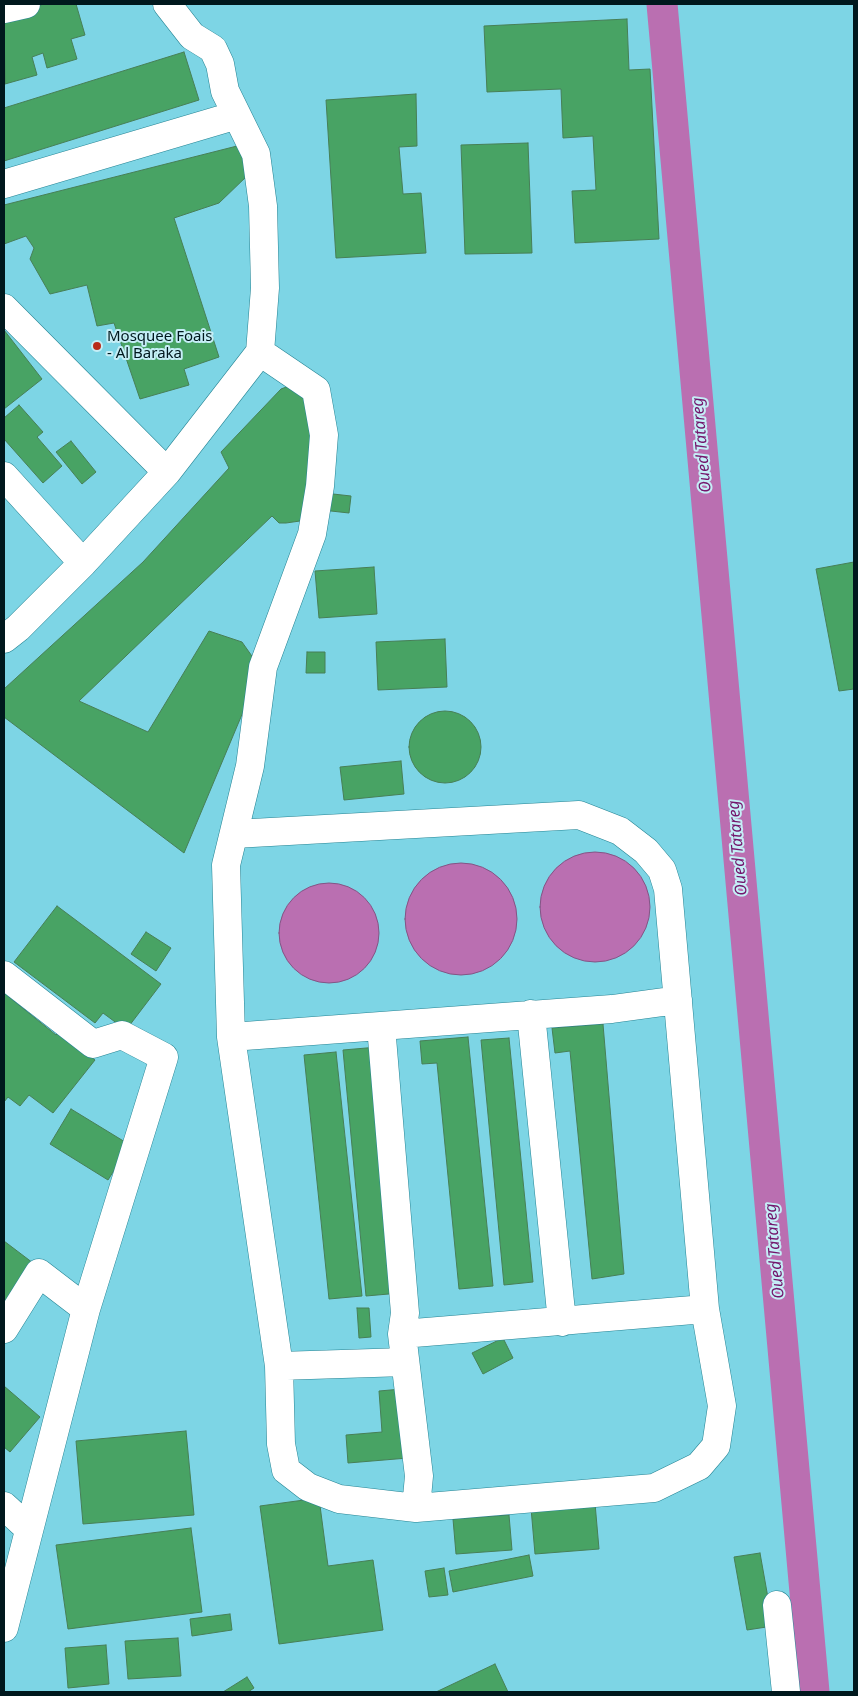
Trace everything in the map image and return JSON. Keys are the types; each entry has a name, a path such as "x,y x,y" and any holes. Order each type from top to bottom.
{"street":[{"path":"4,9 26,4"},
{"path":"4,639 18,628 83,563 167,472 260,352 265,288 264,206 256,154 225,91 220,64 213,49 192,36 167,4"},
{"path":"4,184 237,115"},
{"path":"4,308 167,472"},
{"path":"234,834 579,815 620,831 646,851 662,870 668,889 705,1309 722,1406 716,1446 699,1466 654,1488 416,1508 339,1499 308,1487 286,1470 281,1444 279,1366 231,1037 226,865 250,766 263,667 312,534 320,486 324,435 316,390 260,352"},
{"path":"4,476 83,563"},
{"path":"4,975 93,1044 122,1035 164,1057 86,1309 4,1628"},
{"path":"231,1037 612,1009 678,1000"},
{"path":"531,1014 562,1322"},
{"path":"381,1026 405,1313 402,1334 419,1476 416,1508"},
{"path":"4,1329 39,1273 86,1309"},
{"path":"402,1334 705,1309"},
{"path":"279,1366 405,1362"},
{"path":"4,1506 30,1529"},
{"path":"777,1605 786,1692"}],"shaded area":[{"path":"595,852 616,856 634,868 646,886 650,907 646,928 634,946 616,958 595,962 574,958 556,946 544,928 540,907 544,886 556,868 574,856"},
{"path":"461,863 482,867 500,880 513,898 517,919 513,940 500,958 482,971 461,975 440,971 422,958 409,940 405,919 409,898 422,880 440,867"},
{"path":"329,883 348,887 365,897 375,914 379,933 375,952 365,969 348,979 329,983 310,979 293,969 283,952 279,933 283,914 293,897 310,887"}],"building":[{"path":"44,4 76,4 85,35 71,39 77,59 47,68 43,53 32,57 37,75 5,84 4,15"},
{"path":"627,19 629,70 650,69 659,239 575,243 572,191 596,190 593,136 563,138 561,89 487,92 484,26"},
{"path":"184,52 199,100 4,161 4,108"},
{"path":"416,94 417,146 399,147 403,194 421,193 426,253 336,258 326,100"},
{"path":"528,143 532,253 465,254 461,145"},
{"path":"245,144 247,176 219,203 174,218 219,357 184,369 189,385 140,399 114,323 97,326 87,285 50,294 30,259 34,248 26,236 4,244 4,205"},
{"path":"4,330 42,379 4,409"},
{"path":"289,386 300,388 309,403 314,478 310,514 300,521 286,523 279,523 272,516 79,701 148,732 209,631 242,642 261,669 184,853 4,717 4,689 143,562 229,468 221,452 281,389"},
{"path":"19,405 43,432 37,437 62,466 43,483 4,439 4,418"},
{"path":"71,441 96,472 82,484 56,452"},
{"path":"324,493 351,496 349,513 322,510"},
{"path":"854,562 854,689 839,691 816,569"},
{"path":"374,567 377,614 319,618 315,571"},
{"path":"445,639 447,687 378,690 376,642"},
{"path":"307,652 325,652 325,673 306,673"},
{"path":"445,711 465,717 475,727 481,747 475,767 465,777 445,783 425,777 415,767 409,747 415,727 425,717"},
{"path":"401,761 404,794 344,800 340,767"},
{"path":"57,906 161,984 126,1030 103,1013 95,1023 14,962"},
{"path":"146,932 171,948 156,971 131,954"},
{"path":"4,993 56,1035 59,1032 95,1060 53,1113 29,1095 20,1106 8,1097 4,1102"},
{"path":"603,1024 624,1274 592,1279 570,1051 555,1053 552,1028"},
{"path":"468,1037 493,1286 459,1289 437,1063 422,1064 420,1041"},
{"path":"509,1038 533,1282 504,1285 481,1040"},
{"path":"378,1047 400,1293 366,1296 343,1050"},
{"path":"336,1052 362,1296 329,1299 304,1055"},
{"path":"71,1109 130,1145 108,1180 50,1144"},
{"path":"4,1241 33,1263 4,1303"},
{"path":"357,1308 369,1308 371,1337 359,1338"},
{"path":"503,1338 513,1358 483,1374 472,1353"},
{"path":"4,1386 40,1417 10,1452 4,1447"},
{"path":"402,1389 408,1458 348,1463 346,1435 382,1432 379,1391"},
{"path":"186,1431 194,1515 83,1524 76,1441"},
{"path":"319,1498 328,1566 373,1560 383,1630 279,1644 260,1506"},
{"path":"595,1503 599,1549 535,1554 531,1508"},
{"path":"509,1515 512,1550 456,1554 453,1519"},
{"path":"191,1528 202,1612 68,1629 56,1545"},
{"path":"760,1553 773,1626 747,1630 734,1557"},
{"path":"529,1555 533,1576 453,1592 449,1571"},
{"path":"444,1568 448,1595 429,1597 425,1571"},
{"path":"230,1614 232,1630 192,1636 190,1619"},
{"path":"178,1638 181,1676 128,1679 125,1641"},
{"path":"106,1645 109,1684 68,1688 65,1648"},
{"path":"495,1664 508,1692 436,1692"},
{"path":"247,1677 254,1688 248,1692 223,1692"}],"waterway":[{"name":"Oued Tatareg","path":"662,4 814,1692"}],"place":[{"name":"Mosquee Foais - Al Baraka","path":"97,346"}]}
